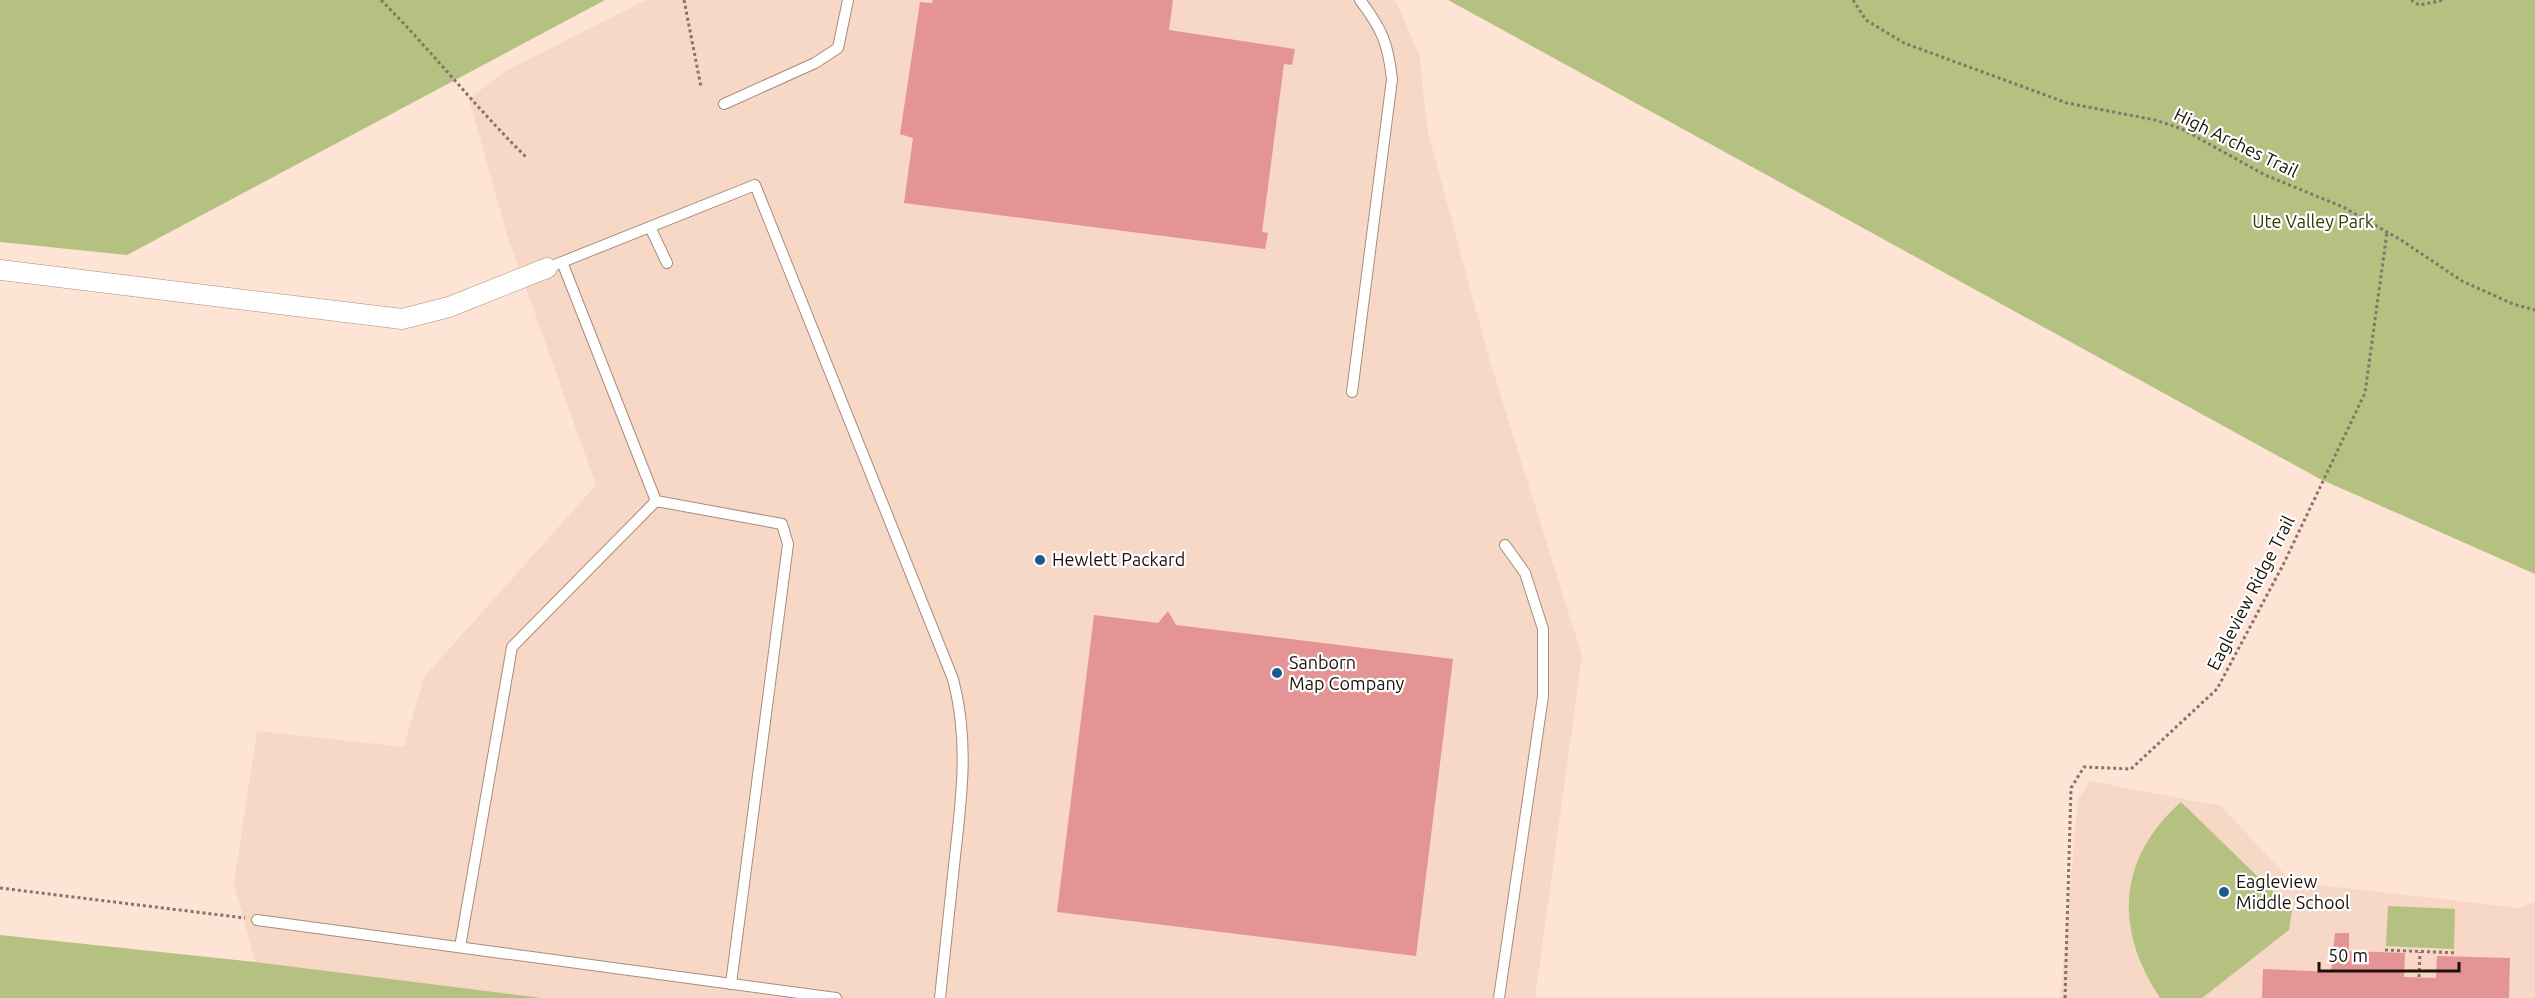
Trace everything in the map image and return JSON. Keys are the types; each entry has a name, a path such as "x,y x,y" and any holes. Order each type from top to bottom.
{"street":[{"path":"0,270 402,319 449,307 555,265"}],"lane":[{"path":"724,104 815,63 838,48 848,0"},
{"path":"1352,392 1392,79 1388,47 1375,20 1360,0"},
{"path":"656,501 555,265 755,185 953,679 961,708 964,740 963,784 940,998"},
{"path":"650,227 667,263"},
{"path":"460,947 512,647 656,501"},
{"path":"656,501 782,524 788,544 731,984"},
{"path":"1499,998 1543,696 1544,629 1525,573 1504,545"},
{"path":"256,920 836,998"}],"path":[{"path":"381,0 410,29 492,124 526,157"},
{"path":"684,0 702,87"},
{"name":"High Arches Trail","path":"1853,0 1866,20 1904,43 2067,103 2155,120 2182,129 2265,175 2343,207 2387,232 2462,281 2513,304 2535,310"},
{"path":"2411,0 2419,5 2445,0"},
{"name":"Eagleview Ridge Trail","path":"2065,998 2070,788 2084,767 2131,769 2217,689 2283,565 2365,393 2387,232"},
{"path":"0,888 256,920"},
{"path":"2385,950 2457,953"},
{"path":"2419,977 2420,952"}],"shaded area":[{"name":"Hewlett Packard","path":"646,0 1393,0 1397,3 1419,55 1428,132 1488,355 1582,656 1535,998 542,998 255,962 234,883 257,731 404,747 424,677 596,485 507,235 469,99 505,71"},
{"name":"Eagleview Middle School","path":"2090,781 2221,806 2292,882 2520,908 2535,901 2535,998 2060,998 2078,799"}],"green space":[{"path":"0,0 605,0 127,255 0,242"},
{"name":"Ute Valley Park","path":"1448,0 2535,0 2535,574 2320,479"},
{"path":"2181,802 2292,910 2289,930 2202,998 2160,998 2145,972 2135,946 2130,921 2129,896 2134,871 2144,847 2160,824"},
{"path":"2388,906 2455,909 2454,949 2386,946"},
{"path":"0,935 255,962 542,998 0,998"}],"building":[{"path":"933,0 1173,0 1169,30 1295,49 1292,65 1284,64 1262,232 1268,233 1265,249 904,203 913,138 900,134 920,2 932,3"},
{"path":"1168,611 1176,625 1453,659 1416,956 1057,912 1094,615 1158,623"},
{"path":"2335,933 2349,933 2349,951 2405,953 2404,977 2436,978 2437,956 2510,958 2509,998 2262,998 2263,969 2331,972"}],"place":[{"name":"Hewlett Packard","path":"1040,560"},
{"name":"Sanborn Map Company","path":"1277,673"},
{"name":"Eagleview Middle School","path":"2224,892"}]}
